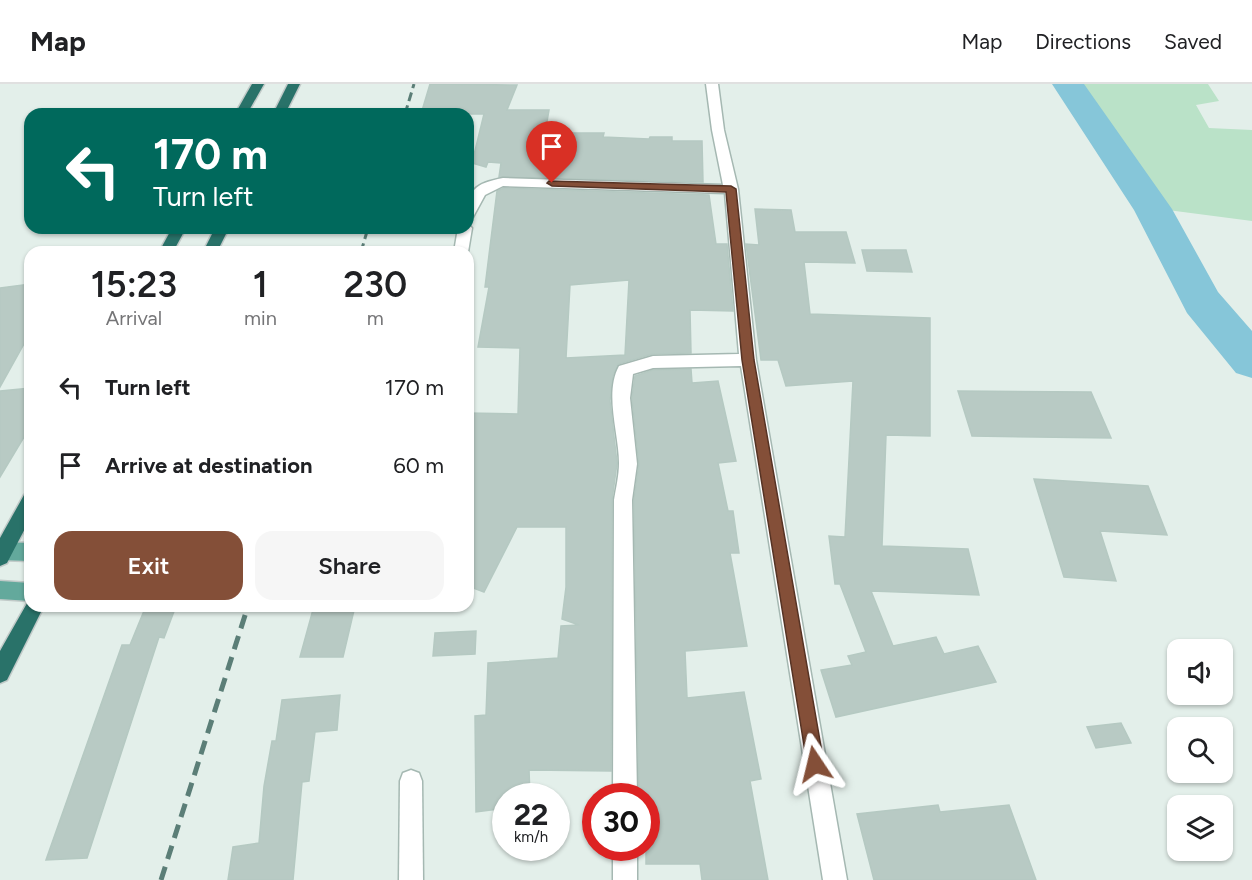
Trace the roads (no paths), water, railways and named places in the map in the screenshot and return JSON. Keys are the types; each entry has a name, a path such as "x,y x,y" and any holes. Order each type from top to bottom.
{"highway":[{"path":"244,108 258,84"},
{"path":"282,108 294,84"},
{"path":"1,553 24,512"},
{"path":"0,673 31,612"}],"main road":[{"path":"1,553 24,552"},
{"path":"0,590 24,592"}],"street":[{"path":"712,84 718,130 731,189 748,360 835,880"},
{"path":"474,201 478,193 489,185 503,182 731,189"},
{"path":"625,783 623,500 628,464 622,398 625,370 653,362 748,360"},
{"path":"411,781 411,880"},
{"path":"625,861 625,880"}],"waterway":[{"path":"1068,84 1153,209 1202,302 1252,361"}],"railway":[{"path":"407,108 414,84"},
{"path":"363,246 366,234"},
{"path":"161,880 246,612"}]}
